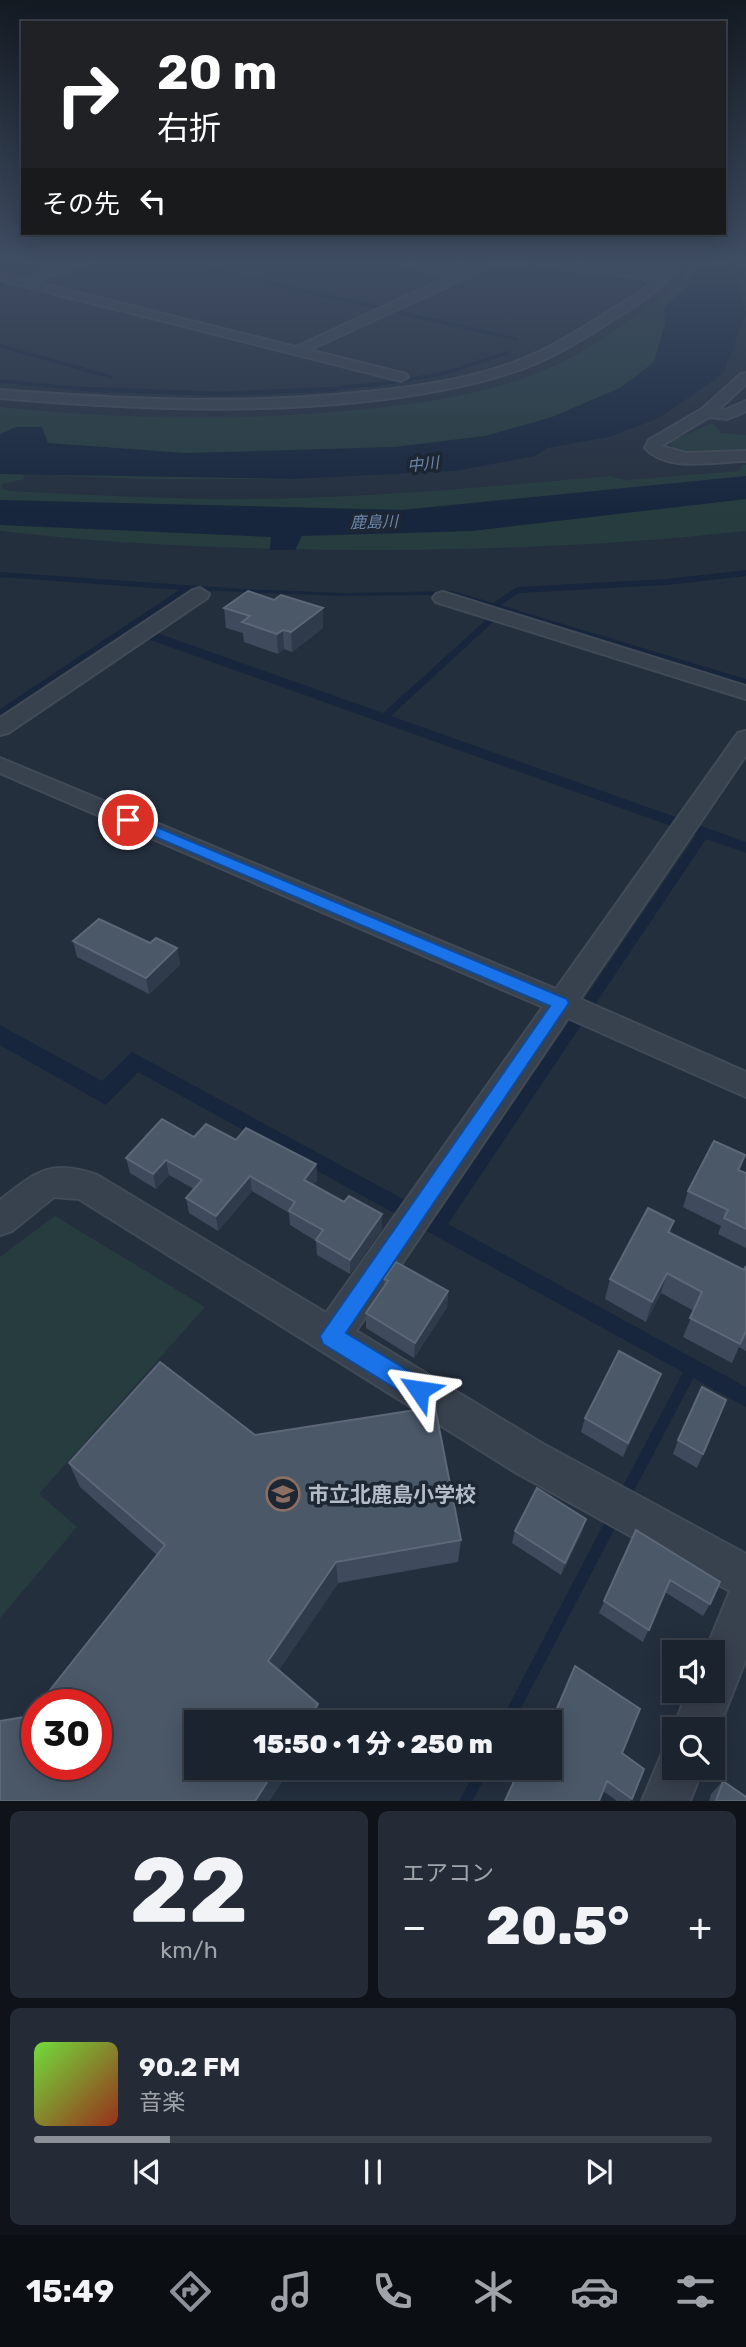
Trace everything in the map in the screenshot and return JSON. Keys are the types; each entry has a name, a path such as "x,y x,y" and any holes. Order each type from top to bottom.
{"street":[{"path":"273,345 401,377"},
{"path":"297,351 310,345"},
{"path":"0,394 135,405 226,407 325,402 455,383 540,357 561,345"},
{"path":"746,377 707,412 654,443 653,448 664,456 678,458 746,456"},
{"path":"707,412 727,415 746,405"},
{"path":"0,728 200,594"},
{"path":"443,598 746,693"},
{"path":"331,1336 746,738"},
{"path":"0,765 561,1003 746,1085"},
{"path":"0,1220 48,1182 85,1185 529,1458 746,1577"},
{"path":"725,1657 746,1605"},
{"path":"666,1801 675,1780"}],"green space":[{"path":"593,345 682,345 673,380 410,461 0,457 0,407 94,415 188,418 329,413 446,398 493,388 538,373"},
{"path":"713,423 721,433 746,435 746,451 698,453 671,446 671,441"},
{"path":"535,456 456,471 294,479 141,479 23,474 24,479 2,484 2,489 155,498 337,497 610,476 625,480 739,471 742,465 746,465 746,481 416,517 0,507 0,469"},
{"path":"746,492 746,531 569,545 392,550 245,548 147,544 0,531 0,520 262,527"},
{"path":"55,1216 205,1307 39,1494 77,1527 0,1618 0,1257"}],"water":[{"name":"中川","path":"659,345 734,345 723,374 659,418 609,437 547,448 535,456 456,471 294,479 0,474 0,434 16,427 42,427 48,443 185,453 394,447 485,436 552,417 620,388 654,362"},
{"name":"鹿島川","path":"746,476 746,499 472,531 302,536 295,550 270,550 271,537 0,525 0,500 402,510"},
{"path":"0,572 243,589 344,593 453,591 746,679 746,687 445,595 341,596 197,590 0,722 0,709 179,590 0,577"},
{"path":"487,619 494,621 391,716 746,842 746,853 706,839 448,1224 746,1387 746,1407 138,1072 106,1105 0,1045 0,1025 102,1081 132,1052 436,1217 696,835 145,638 154,632 383,713"}],"building":[{"path":"248,591 274,600 281,595 323,608 291,632 283,630 277,634 242,622 250,616 224,608"},
{"path":"99,919 150,943 156,938 177,948 146,978 73,941"},
{"path":"162,1119 194,1137 206,1124 236,1140 246,1128 316,1164 304,1180 344,1202 349,1196 382,1214 350,1260 316,1240 323,1230 289,1211 295,1202 250,1176 216,1216 186,1198 202,1180 166,1160 153,1174 126,1158"},
{"path":"714,1141 745,1155 738,1170 746,1173 746,1229 724,1218 728,1210 688,1191"},
{"path":"648,1208 674,1221 668,1232 744,1270 746,1266 746,1331 740,1344 690,1318 702,1292 667,1273 652,1302 610,1279"},
{"path":"396,1262 448,1291 415,1343 366,1313 388,1281 384,1279"},
{"path":"619,1351 661,1374 628,1443 585,1418"},
{"path":"160,1362 255,1435 435,1407 461,1540 336,1562 268,1661 318,1704 314,1710 184,1710 184,1780 268,1780 255,1801 0,1801 0,1721 21,1718 21,1780 112,1780 112,1689 51,1689 165,1545 69,1463"},
{"path":"702,1387 726,1400 703,1454 678,1440"},
{"path":"537,1488 586,1519 565,1563 515,1531"},
{"path":"636,1530 720,1582 710,1604 670,1580 649,1630 604,1601"},
{"path":"575,1666 640,1709 622,1753 644,1769 632,1799 607,1781 599,1801 505,1801 515,1780 562,1780 562,1710 556,1710"},
{"path":"723,1781 746,1797 746,1801 716,1801"}],"waterway":[{"path":"0,346 111,377"},
{"path":"325,389 441,374 507,353"},
{"path":"0,381 85,389"},
{"path":"85,389 221,394 325,389"},
{"path":"85,389 106,391"},
{"path":"310,391 325,389"},
{"path":"325,389 335,389"},
{"path":"494,606 518,590 667,582 746,573"},
{"path":"623,1499 692,1368"},
{"path":"513,1710 614,1517"},
{"path":"466,1801 477,1780"}],"place":[{"name":"市立北鹿島小学校","path":"283,1494"}],"route":[{"path":"128,820 561,1003 331,1336 419,1390"}]}
